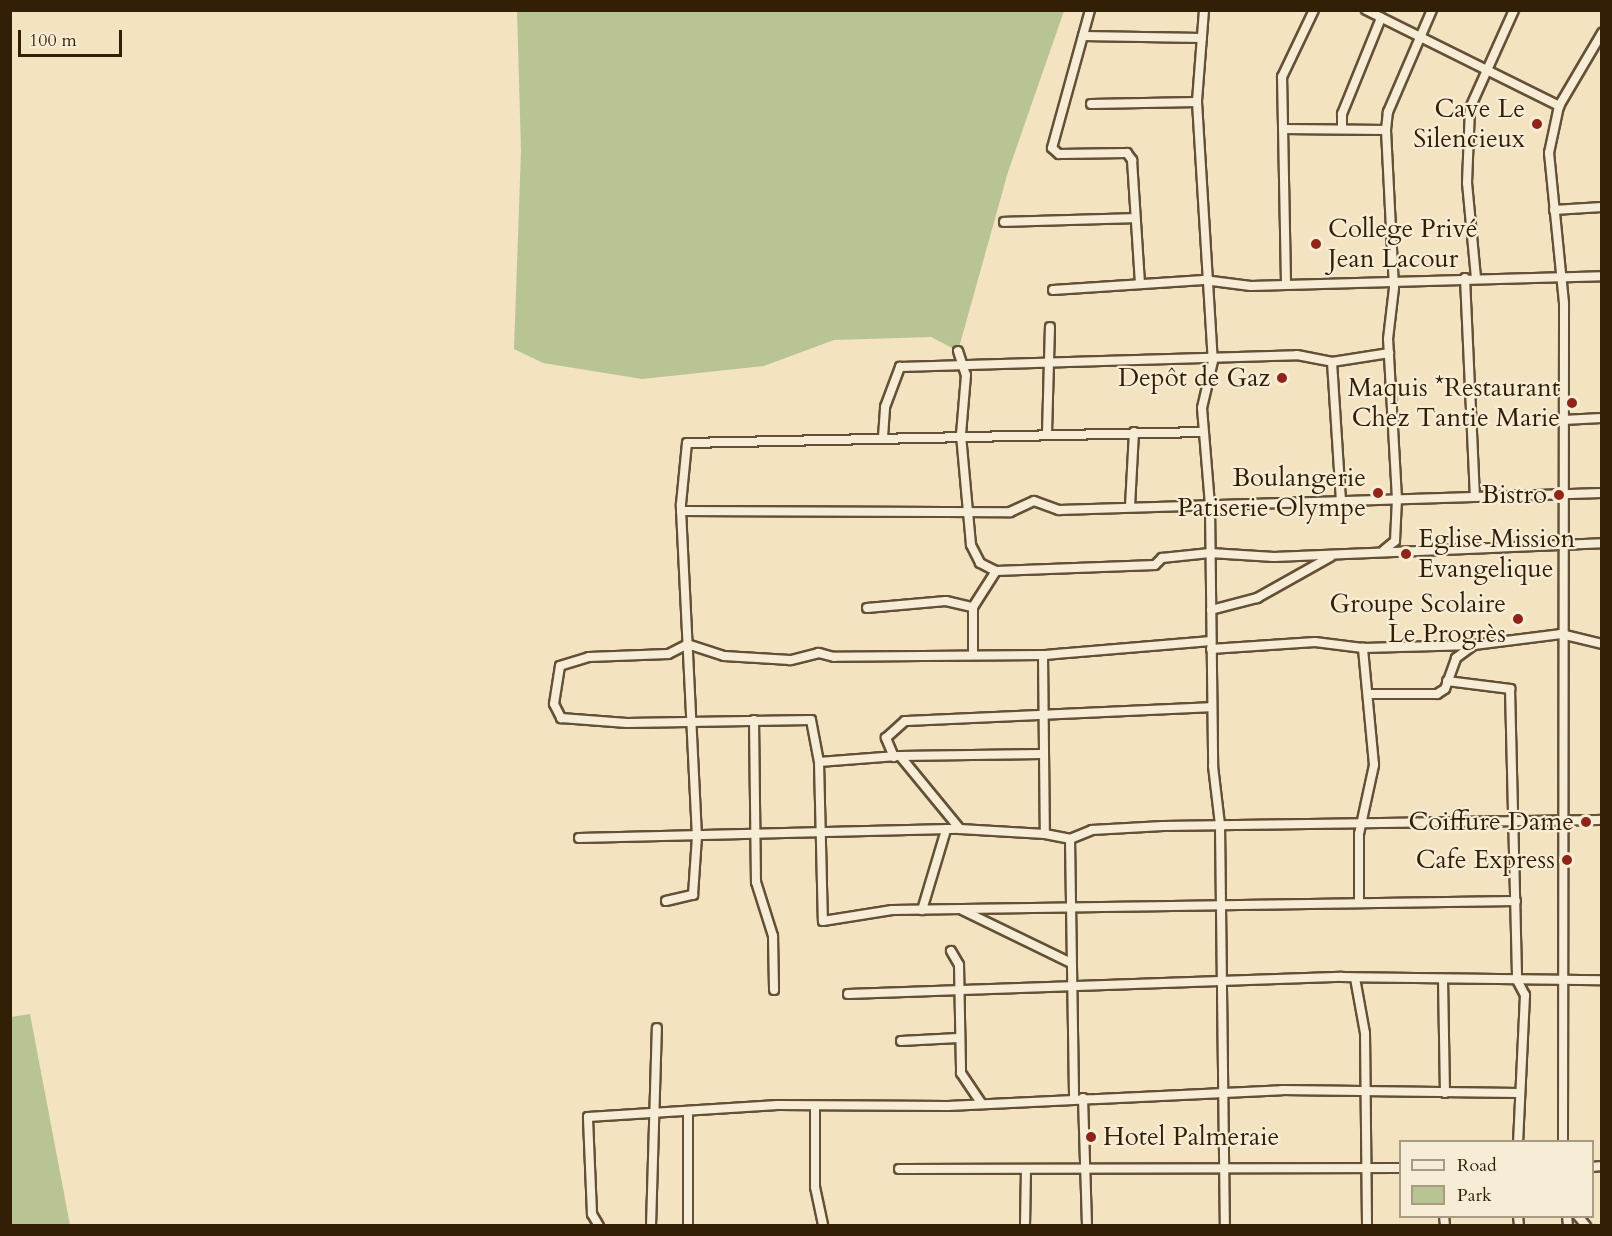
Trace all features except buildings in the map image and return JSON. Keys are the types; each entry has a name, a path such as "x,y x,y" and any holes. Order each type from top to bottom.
{"street":[{"path":"1090,10 1052,148 1059,154 1127,153 1132,160 1140,283"},
{"path":"1203,10 1197,102 1204,280 1213,361 1203,432 1210,506 1211,706 1220,825 1221,1092 1225,1226"},
{"path":"1286,283 1282,77 1314,10"},
{"path":"1366,10 1559,106"},
{"path":"1381,551 1395,541 1397,499 1389,353 1393,280 1386,130 1419,36 1432,10"},
{"path":"1476,278 1467,183 1470,108 1484,69 1514,10"},
{"path":"1342,127 1342,114 1381,18"},
{"path":"1083,36 1202,38"},
{"path":"1563,1140 1566,976 1561,634 1567,543 1563,420 1564,303 1559,274 1549,153 1559,106 1600,39"},
{"path":"1090,104 1197,102"},
{"path":"1283,129 1342,127 1386,130"},
{"path":"1554,210 1602,207"},
{"path":"1004,222 1135,218"},
{"path":"1053,290 1204,280 1251,286 1559,274 1602,276"},
{"path":"1465,278 1475,496"},
{"path":"1047,434 1051,362 1050,327"},
{"path":"958,351 965,364 961,435 971,545 980,563 996,571 1155,565 1162,558 1210,553 1340,554 1602,543"},
{"path":"883,437 885,407 900,367 1051,362 1213,361 1297,355 1332,362 1389,353"},
{"path":"1332,362 1341,500"},
{"path":"1563,420 1602,418"},
{"path":"1130,506 1134,432"},
{"path":"666,901 693,895 697,837 681,511 687,443 961,435 1203,432"},
{"path":"681,511 1010,512 1034,501 1059,510 1602,493"},
{"path":"1211,610 1257,598 1321,560 1340,554"},
{"path":"973,654 973,607 996,571"},
{"path":"867,608 946,601 973,607"},
{"path":"1516,901 922,910 823,921 819,762 812,720 693,722 561,718 554,704 560,666 589,657 668,654 688,644 724,656 775,660 819,653 834,657 1043,655 1211,645 1314,642 1363,648 1474,645 1561,634 1602,644"},
{"path":"1368,694 1437,694 1447,681 1456,658 1474,645"},
{"path":"1359,903 1359,834 1365,822 1374,765 1363,648"},
{"path":"1043,655 1042,754 1045,834"},
{"path":"1447,681 1510,689 1516,821 1517,980 1525,995 1518,1140"},
{"path":"960,829 897,756 886,738 905,721 1211,706"},
{"path":"754,720 758,834 756,882 773,936 774,990"},
{"path":"819,762 897,756 1042,754"},
{"path":"579,838 960,829 1045,834 1070,839 1124,827 1602,820"},
{"path":"922,910 946,830"},
{"path":"1070,839 1071,986 1085,1167 1087,1226"},
{"path":"962,910 1071,963"},
{"path":"951,951 959,965 958,1038 961,1073 982,1104"},
{"path":"848,994 958,993 1071,986 1355,978 1517,980 1566,976 1602,980"},
{"path":"1355,978 1365,1033 1363,1093 1367,1226"},
{"path":"1443,980 1444,1093"},
{"path":"651,1226 651,1113 657,1028"},
{"path":"901,1041 958,1038"},
{"path":"599,1226 592,1215 588,1117 814,1106 982,1104 1221,1092 1519,1093"},
{"path":"814,1106 815,1187 823,1226"},
{"path":"688,1113 688,1226"},
{"path":"899,1169 1399,1168"},
{"path":"1025,1226 1026,1169"}],"green space":[{"path":"517,11 1064,11 1008,172 958,351 931,337 834,340 764,366 642,379 543,363 514,349 521,151"},
{"path":"30,1014 70,1225 11,1225 11,1017"}],"place":[{"name":"Cave Le Silencieux","path":"1537,124"},
{"name":"College Privé Jean Lacour","path":"1316,244"},
{"name":"Depôt de Gaz","path":"1282,378"},
{"name":"Maquis *Restaurant Chez Tantie Marie","path":"1572,403"},
{"name":"Boulangerie Patiserie Olympe","path":"1378,493"},
{"name":"Bistro","path":"1559,495"},
{"name":"Eglise Mission Evangelique","path":"1406,554"},
{"name":"Groupe Scolaire Le Progrès","path":"1518,619"},
{"name":"Coiffure Dame","path":"1586,822"},
{"name":"Cafe Express","path":"1567,860"},
{"name":"Hotel Palmeraie","path":"1091,1137"}]}
